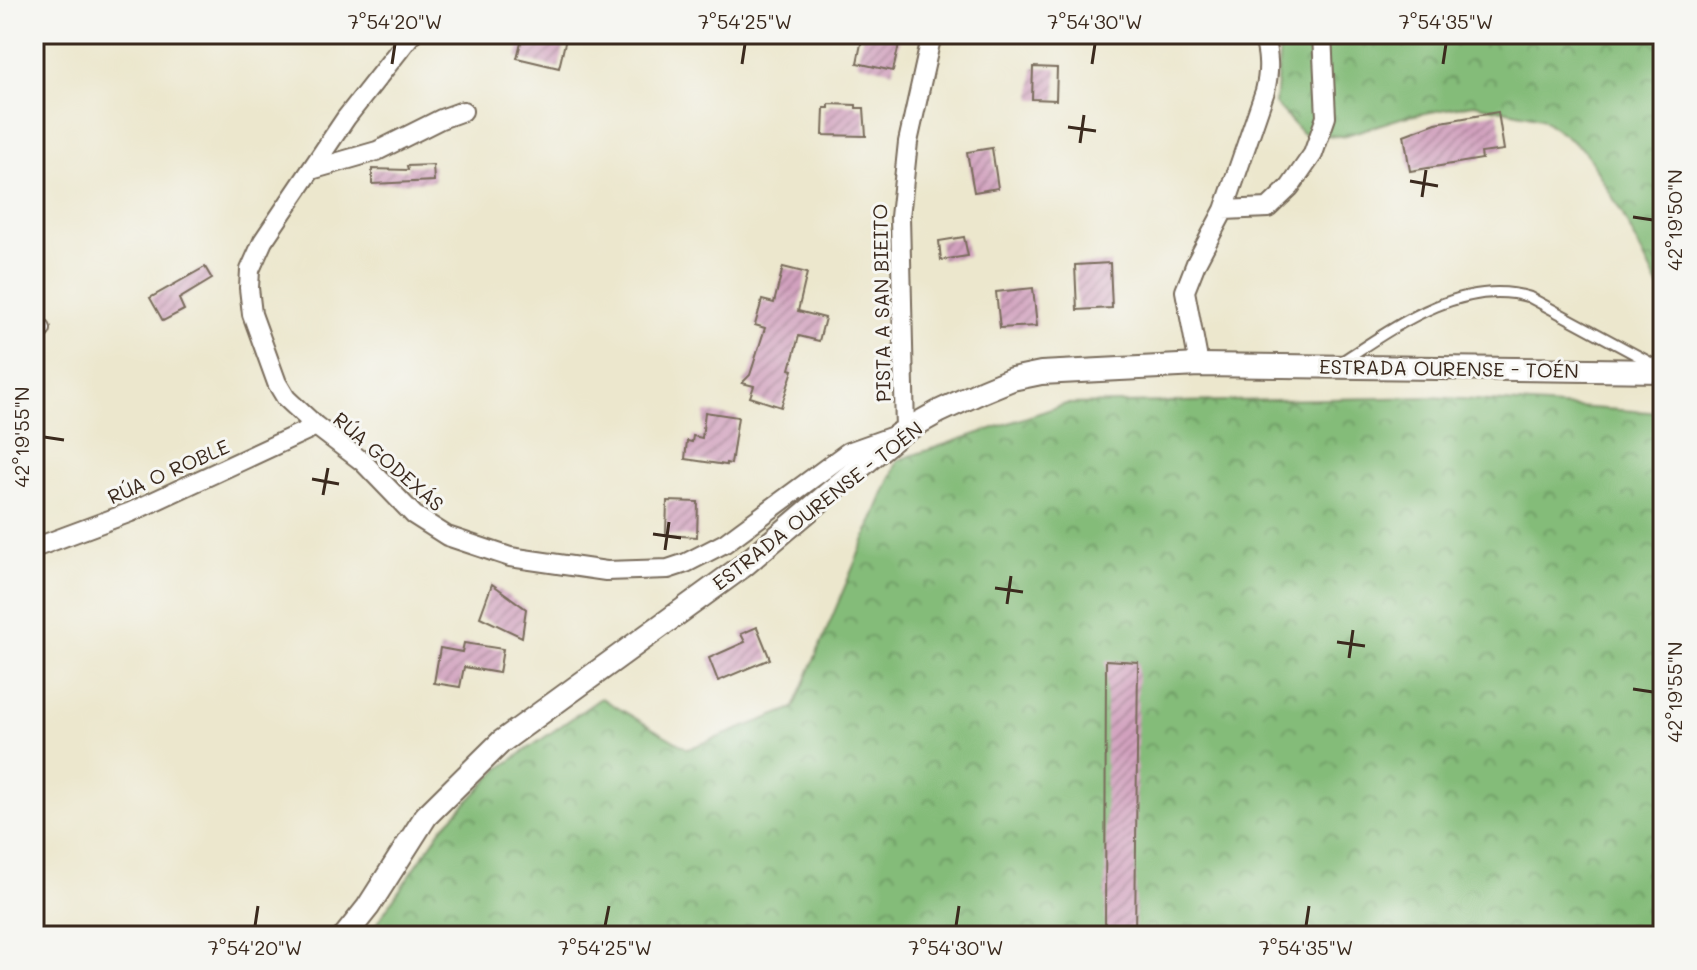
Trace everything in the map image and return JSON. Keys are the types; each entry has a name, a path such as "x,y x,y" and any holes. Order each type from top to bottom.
{"street":[{"name":"RÚA GODEXÁS","path":"412,34 346,118 311,170 255,255 249,279 252,314 277,383 286,398 363,462 414,515 447,536 510,557 606,571 648,571 686,563 725,543 848,452 902,432"},
{"name":"PISTA A SAN BIEITO","path":"902,432 900,217 908,142 932,34"},
{"path":"1199,365 1185,291 1224,210 1249,141 1267,81 1269,53 1263,34"},
{"path":"1224,210 1268,208 1290,187 1313,154 1326,117 1322,34"},
{"path":"311,170 377,151 463,111"},
{"name":"ESTRADA OURENSE - TOÉN","path":"345,936 368,907 426,816 501,742 743,566 902,432 940,411 1012,379 1075,370 1199,365 1663,370"},
{"name":"RÚA O ROBLE","path":"34,548 131,512 316,426"}],"lane":[{"path":"1335,366 1417,316 1450,302 1494,291 1529,297 1663,370"}],"green space":[{"path":"1281,34 1663,34 1663,296 1622,213 1585,151 1541,118 1474,104 1404,117 1343,136 1303,134 1275,104"},
{"path":"1431,397 1663,413 1663,936 368,936 443,827 499,769 601,698 688,749 794,708 898,460 1066,404"}],"building":[{"path":"523,34 567,34 559,68 517,58"},
{"path":"863,34 897,34 896,39 900,40 893,71 857,63"},
{"path":"1033,67 1057,68 1056,100 1032,99"},
{"path":"829,104 864,108 866,136 823,135 824,108 829,108"},
{"path":"1498,112 1504,150 1481,153 1482,159 1410,171 1404,135 1436,123"},
{"path":"992,148 998,188 974,192 967,152"},
{"path":"433,165 434,181 372,184 372,169 408,170 407,166"},
{"path":"964,237 968,256 941,260 939,241"},
{"path":"1110,263 1112,308 1077,310 1075,265"},
{"path":"205,267 212,279 179,299 184,310 163,321 150,298"},
{"path":"783,267 807,273 798,311 825,318 819,341 799,336 790,369 793,370 781,407 750,397 754,386 742,383 750,375 765,328 755,325 762,300 774,303"},
{"path":"1033,288 1037,326 1000,328 996,292"},
{"path":"705,412 738,417 731,464 685,459 687,441 692,442 693,436 702,438"},
{"path":"667,501 698,502 697,537 666,535"},
{"path":"492,584 526,609 522,637 480,617"},
{"path":"757,627 770,659 718,681 709,658 745,642 741,634"},
{"path":"464,643 503,649 499,673 464,667 460,687 434,683 440,648 462,652"},
{"path":"1106,660 1138,662 1135,936 1105,936"}]}
